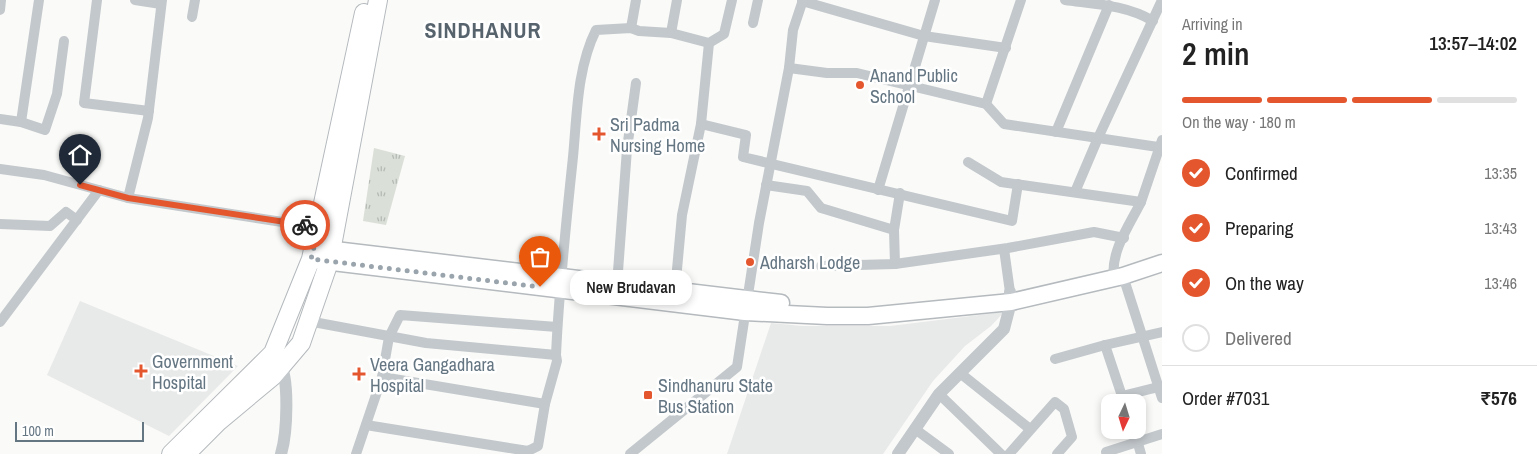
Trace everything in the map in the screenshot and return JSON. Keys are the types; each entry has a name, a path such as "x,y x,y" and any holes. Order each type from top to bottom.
{"highway":[{"path":"171,454 278,359 301,343 330,256 327,228 366,0"},
{"path":"186,454 278,359 312,254 327,228 378,0"}],"main road":[{"path":"1117,274 1162,253"},
{"path":"312,254 827,316 868,316 1011,297 1162,263"},
{"path":"560,284 617,285 675,291 746,306"}],"street":[{"path":"0,10 1,0"},
{"path":"21,122 39,0"},
{"path":"97,0 84,103 149,111"},
{"path":"128,198 149,111 161,2 135,0"},
{"path":"192,17 195,0"},
{"path":"632,28 636,0"},
{"path":"671,33 677,0"},
{"path":"366,425 528,451 538,446 545,404 557,361 560,284 580,88 588,47 596,30 632,28 639,31 671,33 709,43 724,34 732,0"},
{"path":"753,23 758,0"},
{"path":"630,454 737,367 770,162 789,68 793,30 803,0 924,36 1006,48"},
{"path":"878,190 935,0"},
{"path":"986,104 1021,0"},
{"path":"1065,0 1109,5 1143,15 1153,21"},
{"path":"1075,192 1162,0"},
{"path":"1056,132 1109,5"},
{"path":"0,119 21,122 46,130 59,82 64,41"},
{"path":"675,291 682,215 701,124 709,43"},
{"path":"789,68 827,73 857,73 986,104 1004,124 1098,138 1160,144 1141,202 1124,238 1117,274 1142,336 1162,398"},
{"path":"617,285 627,149 636,83"},
{"path":"701,124 746,135 744,157 1012,220 1018,184"},
{"path":"968,162 1001,182 1141,202"},
{"path":"0,169 44,175 128,198 327,228"},
{"path":"766,185 807,191 822,208 894,230"},
{"path":"0,322 99,190"},
{"path":"895,264 894,230 900,193"},
{"path":"0,224 50,226 66,212 77,220"},
{"path":"821,266 895,264 1004,249 1094,232 1124,238"},
{"path":"898,454 939,394 1004,329 1011,297 1004,249"},
{"path":"356,454 382,377 389,337 400,315 557,327"},
{"path":"308,321 426,343 556,355"},
{"path":"1055,359 1162,332"},
{"path":"1105,345 1121,394"},
{"path":"278,359 285,399 285,443 281,454"},
{"path":"960,373 1030,429"},
{"path":"382,377 545,404"},
{"path":"1138,394 1160,387"},
{"path":"939,394 1001,454"},
{"path":"1009,454 1054,402 1064,409 1072,437 1057,454"},
{"path":"915,429 949,454"},
{"path":"1107,454 1106,452 1162,434"},
{"path":"1137,439 1141,454"}],"shaded area":[{"name":"Government Hospital","path":"80,301 238,366 169,436 47,375"},
{"path":"1004,312 991,326 965,346 933,381 883,454 727,454 771,323 802,326 890,326"}],"green space":[{"path":"374,148 405,156 386,225 363,221"}],"way so far":[{"path":"305,225 319,227 311,259 540,287"}],"place":[{"name":"Anand Public School","path":"860,85"},
{"name":"Sri Padma Nursing Home","path":"599,134"},
{"name":"Adharsh Lodge","path":"750,262"},
{"name":"New Brudavan","path":"540,287"},
{"name":"Government Hospital","path":"141,371"},
{"name":"Veera Gangadhara Hospital","path":"359,374"},
{"name":"Sindhanuru State Bus Station","path":"648,395"}],"district":[{"name":"SINDHANUR","path":"483,30"}],"route":[{"path":"80,185 128,198 305,225"}]}
